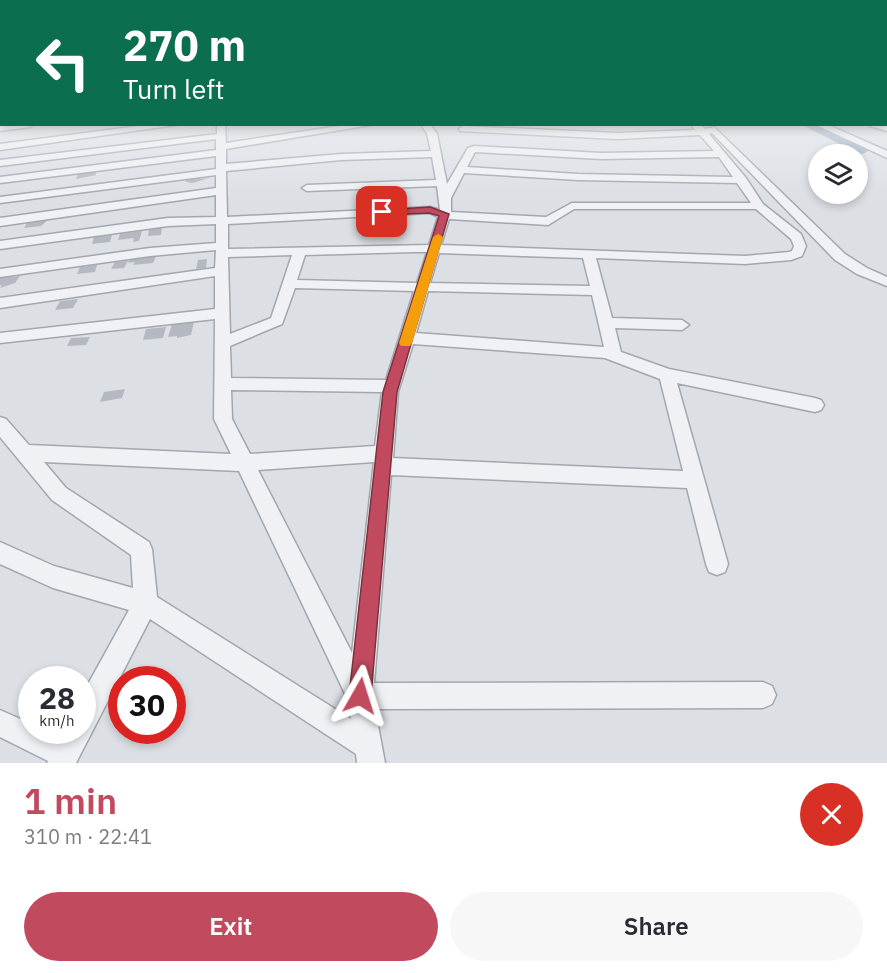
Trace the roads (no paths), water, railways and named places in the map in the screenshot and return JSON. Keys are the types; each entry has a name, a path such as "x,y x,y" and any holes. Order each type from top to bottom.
{"street":[{"path":"0,147 151,128"},
{"path":"0,163 221,143 345,128"},
{"path":"369,754 360,696 392,386 434,250 444,198 437,153 432,134 427,128"},
{"path":"0,303 221,257 300,251 434,250 745,260 790,256 798,253 800,246 797,237 759,206 705,128"},
{"path":"463,129 585,136 705,128 840,257 862,271 887,282"},
{"path":"826,128 887,155"},
{"path":"221,143 223,419 360,696"},
{"path":"0,200 221,143"},
{"path":"0,180 221,143 341,157 437,153"},
{"path":"0,245 168,222 430,210 444,198 462,170 471,150 474,149 601,156 722,154"},
{"path":"462,170 578,177 742,180"},
{"path":"307,188 444,198 548,221 572,206 759,206"},
{"path":"0,222 221,191"},
{"path":"797,237 818,237"},
{"path":"222,343 277,321 300,251"},
{"path":"0,273 150,252 221,257"},
{"path":"589,255 614,355"},
{"path":"289,284 598,291"},
{"path":"0,338 224,313"},
{"path":"606,323 682,325"},
{"path":"407,338 606,352 667,375 816,405"},
{"path":"667,375 717,564"},
{"path":"223,384 392,386"},
{"path":"0,424 59,494 141,549 146,603 96,696"},
{"path":"26,453 244,463 384,459 695,480"},
{"path":"0,553 53,577 146,603 369,754"},
{"path":"360,696 763,694"},
{"path":"0,723 63,759 71,744"}],"waterway":[{"path":"814,128 850,144"}]}
